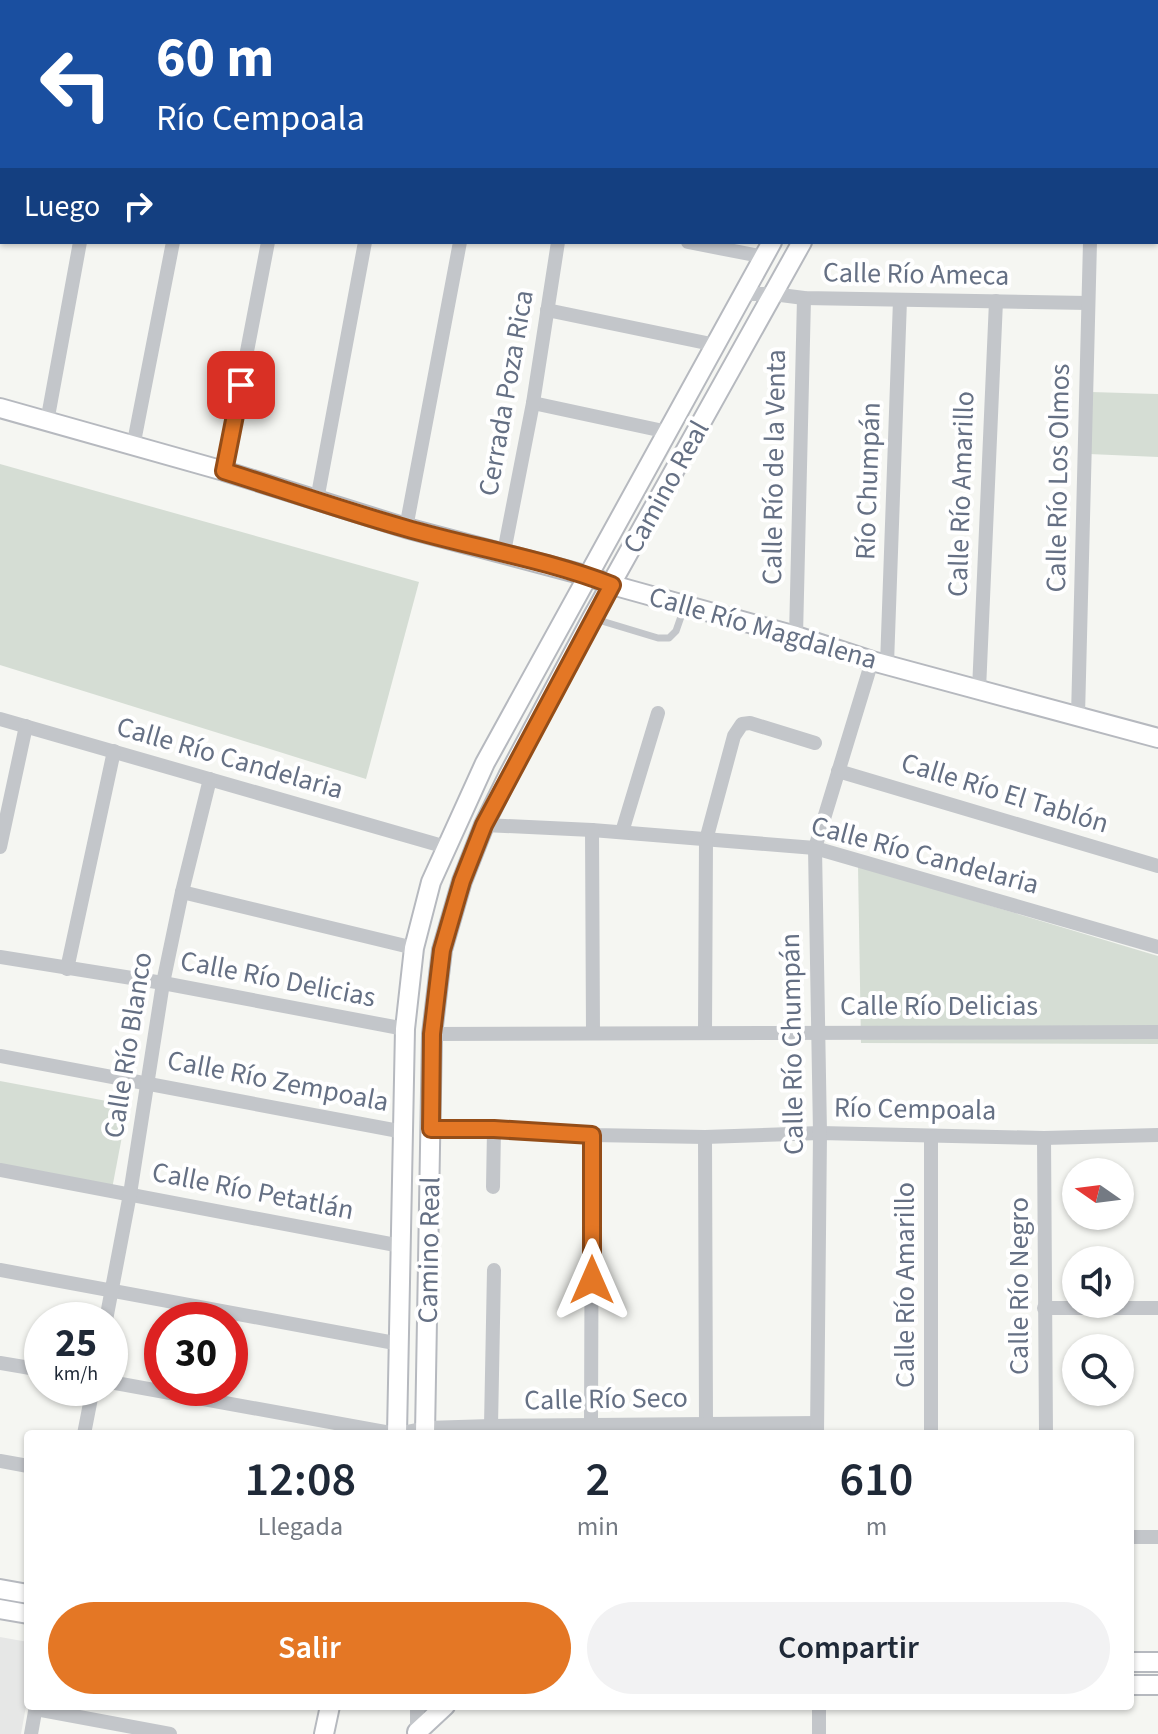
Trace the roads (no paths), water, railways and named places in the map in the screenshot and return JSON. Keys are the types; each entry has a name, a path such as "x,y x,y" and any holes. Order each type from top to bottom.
{"street":[{"path":"47,422 80,244"},
{"path":"133,447 173,244"},
{"path":"224,471 268,244"},
{"path":"317,500 365,244"},
{"path":"406,528 460,244"},
{"name":"Cerrada Poza Rica","path":"504,552 533,403 558,244"},
{"path":"711,244 768,249"},
{"name":"Camino Real","path":"426,1430 432,1034 442,950 462,881 508,776 592,618 801,244"},
{"name":"Calle Río Los Olmos","path":"1078,716 1090,244"},
{"name":"Camino Real","path":"397,1430 405,1029 414,948 431,882 485,763 768,249"},
{"name":"Calle Río Ameca","path":"744,294 804,298 1088,303"},
{"name":"Calle Río de la Venta","path":"796,636 804,298"},
{"name":"Río Chumpán","path":"880,663 900,300"},
{"name":"Calle Río Amarillo","path":"979,690 996,301"},
{"path":"547,310 716,345"},
{"path":"533,403 668,432"},
{"name":"Calle Río Magdalena","path":"0,408 224,471 406,528 504,552 880,663 1158,738"},
{"name":"Calle Río Chumpán","path":"817,1428 820,1133 815,848 838,771 880,663"},
{"path":"622,832 658,713"},
{"name":"Calle Río Candelaria","path":"0,719 446,847"},
{"path":"705,1033 706,840 734,736 742,724 757,724 815,743"},
{"path":"0,847 26,726"},
{"path":"67,969 114,751"},
{"path":"485,763 508,776"},
{"name":"Calle Río El Tablón","path":"838,771 1158,866"},
{"name":"Calle Río Blanco","path":"110,1302 163,983 210,779"},
{"name":"Calle Río Candelaria","path":"484,825 622,832 815,848 1158,947"},
{"path":"592,830 593,1033"},
{"path":"182,892 414,948"},
{"name":"Calle Río Delicias","path":"0,957 163,983 405,1029"},
{"name":"Calle Río Delicias","path":"432,1034 1158,1032"},
{"name":"Calle Río Zempoala","path":"0,1056 404,1132"},
{"name":"Río Cempoala","path":"431,1129 705,1137 820,1133 1044,1138 1158,1135"},
{"path":"493,1187 494,1129"},
{"path":"591,1425 592,1135"},
{"path":"705,1137 706,1424"},
{"name":"Calle Río Amarillo","path":"931,1137 931,1430"},
{"name":"Calle Río Negro","path":"1044,1138 1046,1430"},
{"name":"Calle Río Petatlán","path":"0,1170 401,1246"},
{"path":"402,1195 430,1197"},
{"path":"402,1269 429,1268"},
{"path":"0,1270 400,1344"},
{"path":"491,1426 494,1270"},
{"path":"1044,1308 1158,1308"},
{"path":"0,1363 24,1367"},
{"name":"Calle Río Seco","path":"128,1385 375,1430"},
{"path":"85,1430 89,1406"},
{"name":"Calle Río Seco","path":"439,1430 491,1426 706,1424 817,1428"},
{"path":"0,1461 24,1465"},
{"path":"1134,1537 1158,1537"},
{"path":"0,1589 24,1593"},
{"path":"0,1609 24,1613"},
{"path":"1134,1662 1158,1662"},
{"path":"1134,1685 1158,1685"},
{"path":"31,1734 35,1710"},
{"path":"51,1710 170,1734"},
{"path":"324,1734 329,1710"},
{"path":"417,1710 417,1733"},
{"path":"417,1733 441,1710"},
{"path":"819,1710 819,1734"}],"lane":[{"path":"592,618 658,638 669,638 676,631 684,606"}]}
